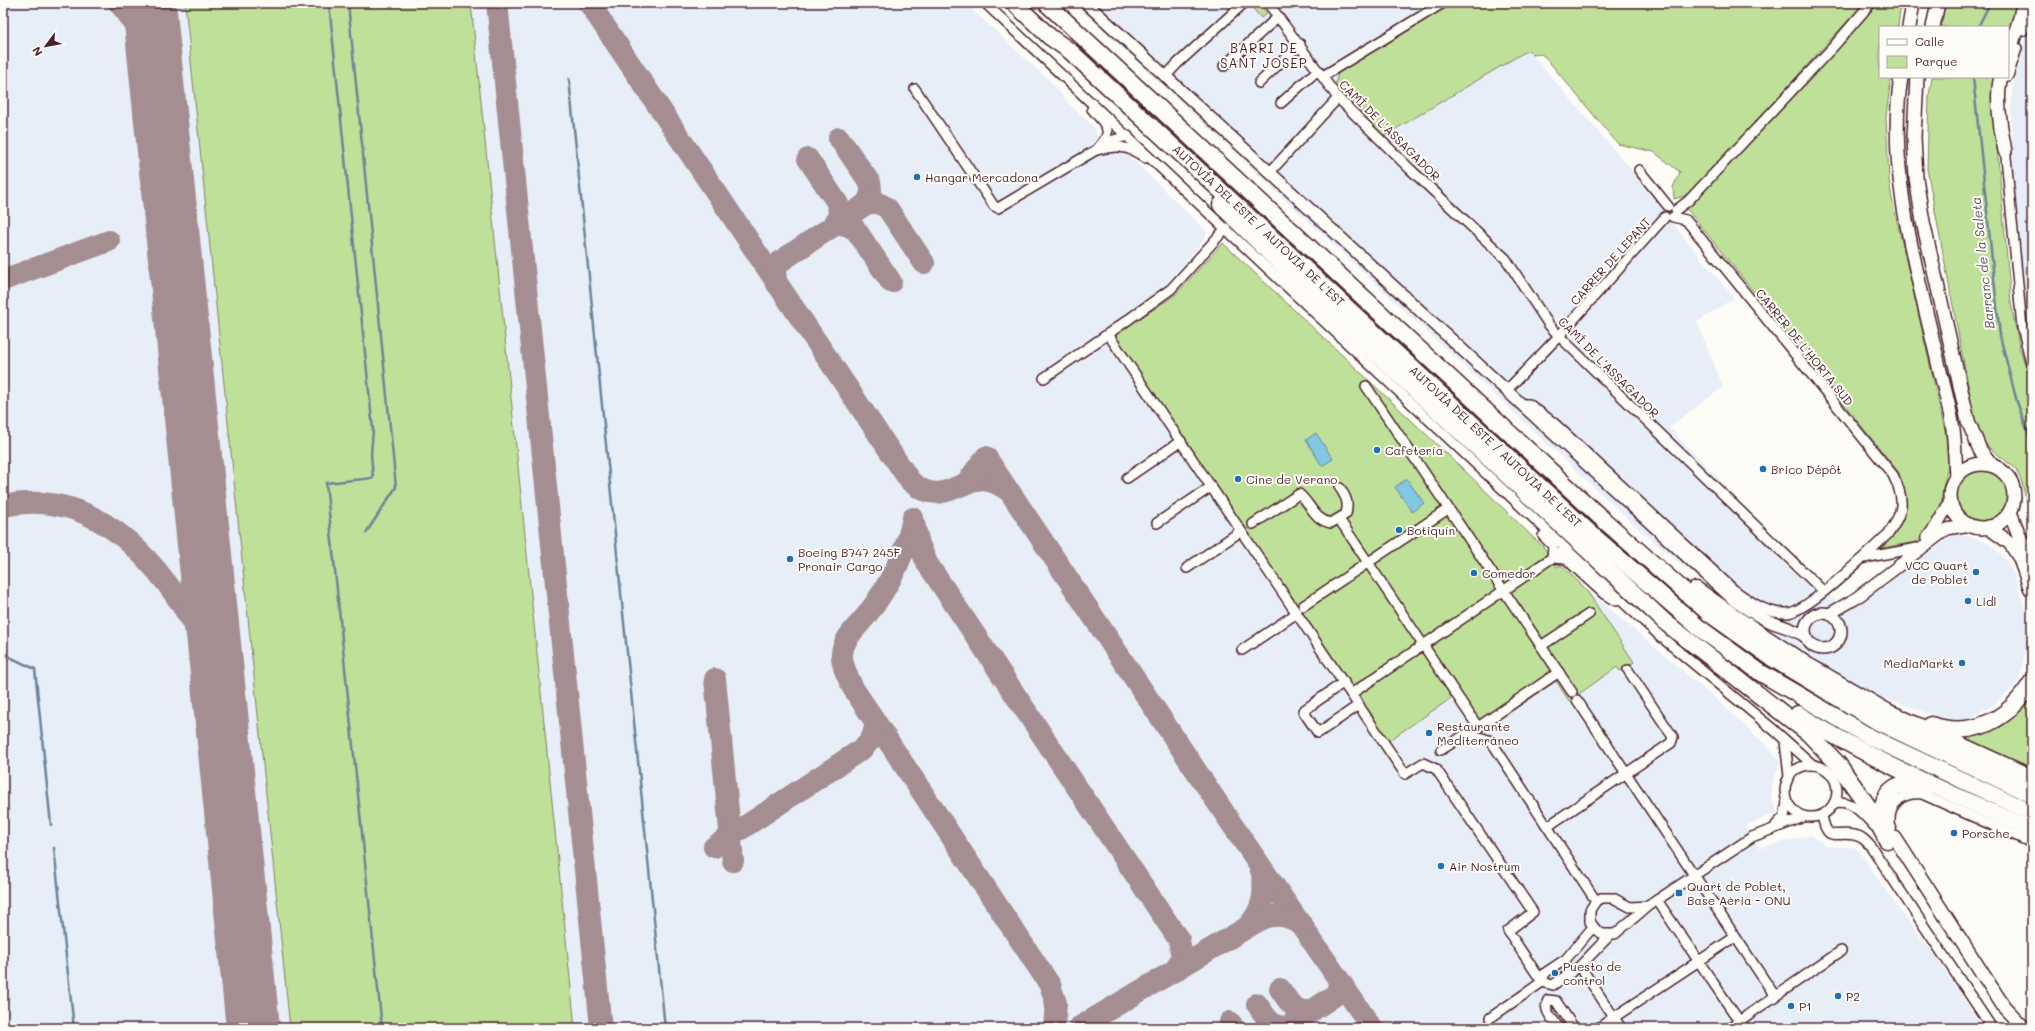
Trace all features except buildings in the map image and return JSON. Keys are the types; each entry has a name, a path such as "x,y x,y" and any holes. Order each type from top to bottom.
{"highway":[{"name":"AUTOVÍA DEL ESTE / AUTOVIA DE L'EST","path":"1014,3 1050,37 1075,57 1589,532 1698,626 1761,673 1870,737 2032,813"},
{"name":"AUTOVÍA DEL ESTE / AUTOVIA DE L'EST","path":"1046,3 1598,515 1710,614 1772,658 1878,722 2032,795"},
{"path":"1050,37 1066,58 1208,192 1299,282 1666,623 1808,733 1838,764 1891,839"},
{"path":"1552,471 1602,508 1691,586 1732,616 1806,664 1878,705 1946,730 1965,730 1982,726 2007,713 2022,698 2032,682"},
{"path":"2029,562 2032,588"},
{"path":"1727,670 1816,725 1916,777 2032,830"},
{"path":"1878,705 1887,712 1914,726 2032,778"},
{"path":"1891,839 1884,821 1882,807 1890,790 1907,784 1920,785 1992,816 2007,818"}],"main road":[{"path":"1909,26 1913,3"},
{"path":"1925,26 1929,3"},
{"path":"1933,26 1938,3"},
{"path":"2009,53 2023,3"},
{"path":"1901,78 1897,144 1900,182 1909,232 1953,428 1956,477"},
{"path":"1917,78 1915,90 1914,150 1923,222 1968,421 1980,450 1991,464"},
{"path":"1914,150 1920,135 1925,78"},
{"path":"2001,78 1999,103 2001,131 2005,151"},
{"path":"1988,528 2005,519 2010,512 2015,493 2012,484 2000,468 1991,464 1981,463 1971,465 1962,470 1956,477 1952,485 1950,502 1954,512 1961,520 1970,526 1988,528 2010,543 2029,562"},
{"path":"2010,512 2029,562 2032,577"},
{"path":"1891,839 1996,1008 2013,1028"},
{"path":"1891,839 2004,1007 2024,1028"}],"street":[{"path":"985,3 1187,191 1626,606 1774,730 1785,742 1813,765 1829,772 1837,787 1834,803 1830,810 1822,815 1810,818 1804,816 1791,808 1787,802 1785,794 1789,776 1789,759 1785,742"},
{"path":"1086,3 1735,601 1755,614 1772,622 1791,627 1806,637 1814,646 1820,648 1831,647 1839,639 1840,626 1843,618 1855,599"},
{"path":"1166,77 1177,64 1244,3"},
{"name":"CAMÍ DE L'ASSAGADOR","path":"1268,3 1300,44 1338,98 1410,169 1506,259 1549,325 1559,336 1823,591"},
{"path":"1281,103 1320,73 1443,3"},
{"name":"CARRER DE LEPANT","path":"1507,390 1559,336 1672,211 1688,201 1790,93 1871,3"},
{"path":"2009,73 2030,3"},
{"path":"1224,66 1278,17"},
{"path":"1259,83 1300,44"},
{"path":"2008,78 2003,102 2005,151 2022,327 2032,367"},
{"path":"915,89 994,206 998,208 1096,150 1102,143 1107,133 1106,124 1073,84"},
{"path":"1270,172 1338,98"},
{"path":"1102,143 1128,136"},
{"path":"1096,150 1119,146 1136,151 1187,191"},
{"path":"1639,170 1672,211"},
{"name":"CARRER DE L'HORTA SUD","path":"1672,211 1686,220 1893,475 1900,488 1902,505 1898,520 1889,533 1861,559"},
{"path":"1044,378 1171,289 1226,228"},
{"path":"1108,334 1211,487 1300,609 1351,694 1405,774 1423,763 1436,769 1533,912 1508,931 1542,982 1553,984 1577,968 1610,935 1620,931 1648,906 1694,877 1752,837 1804,816"},
{"path":"1366,386 1775,996"},
{"path":"1522,404 1529,404 1554,423 1734,590 1763,609 1787,613 1805,606 1861,559 1883,553 1914,551 1935,528 1950,502"},
{"path":"1127,478 1180,441"},
{"path":"1492,479 1519,512 1552,544 1552,558"},
{"path":"1157,524 1211,487"},
{"path":"1253,524 1299,494 1317,516 1324,522 1331,523 1346,514 1348,507 1346,499 1340,488"},
{"path":"1242,650 1368,562 1448,509"},
{"path":"1339,519 1478,727 1559,672"},
{"path":"1806,637 1805,632 1807,622 1816,614 1828,614 1855,599 1914,551 1947,529 1970,526"},
{"path":"1187,568 1242,531"},
{"path":"1351,694 1552,558 1567,550"},
{"path":"1552,558 1566,559 1604,594 1626,606"},
{"path":"1541,646 1589,614"},
{"path":"1755,614 1779,621 1807,622"},
{"path":"1828,614 1838,621 1840,626"},
{"path":"1548,826 1671,743 1673,737 1628,670"},
{"path":"1344,682 1302,710 1318,733 1359,705"},
{"path":"1441,750 1468,733 1491,741 1596,901"},
{"path":"1789,776 1800,768 1813,765"},
{"path":"1891,839 1890,820 1892,808 1901,798 1914,793 1928,796 2032,843"},
{"path":"1774,828 1784,818 1787,802"},
{"path":"1834,803 1848,803 1855,807 1891,839"},
{"path":"1822,815 1824,827 1831,834 1839,836 1854,835 1864,839 1872,848 1992,1028"},
{"path":"1610,935 1597,932 1590,922 1590,910 1596,901 1607,897 1613,898 1630,907 1648,906"},
{"path":"1657,900 1742,1025"},
{"path":"1623,904 1627,915 1624,927"},
{"path":"1490,1018 1542,982 1545,973 1566,959 1593,927"},
{"path":"1598,1028 1734,937"},
{"path":"1729,1028 1742,1025 1775,996 1842,951"},
{"path":"1566,959 1577,968 1621,1028"},
{"path":"1559,1028 1546,1009 1548,1000 1556,1001 1574,1028"}],"shaded area":[{"path":"3,3 965,3 1050,81 1068,103 1096,129 1096,135 1102,143 1119,146 1207,232 1204,240 1167,283 1175,295 1115,335 1393,738 1453,697 1478,734 1556,681 1569,700 1618,667 1620,671 1634,661 1585,588 1717,700 1769,748 1780,762 1771,789 1771,797 1777,812 1745,826 1759,848 1811,835 1828,847 1853,847 1859,850 1892,900 1936,957 1983,1028 3,1028"},
{"path":"1074,3 1449,3 1339,69 1384,135 1528,50 1660,203 1674,225 1734,298 1697,322 1723,387 1669,427 1846,612 1956,533 1987,542 2004,557 2014,574 2026,612 2027,643 2019,681 1997,702 1969,719 1951,721 1872,694 1755,625 1642,532"},
{"path":"2032,14 2032,351 2029,342 2014,181 2011,109 2014,74"}],"green space":[{"path":"185,3 471,3 575,1028 290,1028"},
{"path":"1259,3 1267,13 1261,18 1249,4"},
{"path":"1449,3 1864,3 1694,189 1684,196 1674,199 1673,187 1680,172 1654,152 1618,144 1545,57 1541,54 1533,55 1528,50 1384,136 1335,86 1339,69"},
{"path":"1877,3 1901,3 1898,26 1879,26 1879,78 1891,78 1886,117 1889,180 1892,199 1946,435 1948,467 1943,487 1941,506 1937,518 1922,538 1916,542 1875,549 1893,533 1903,517 1905,499 1898,476 1900,474 1687,209"},
{"path":"1943,3 2018,3 2009,34 2009,26 1939,26"},
{"path":"1932,78 1996,78 1997,146 2011,303 2019,346 2032,385 2032,521 2022,483 2016,469 1982,440 1976,427 1927,169 1929,96"},
{"path":"1223,243 1463,469 1545,549 1557,567 1561,565 1585,588 1634,662 1620,671 1617,667 1569,701 1556,681 1478,734 1453,697 1388,741 1115,335 1175,295"},
{"path":"1982,469 1992,471 2001,477 2007,486 2009,496 2007,506 2001,515 1992,521 1982,523 1972,521 1963,515 1957,506 1955,496 1957,486 1963,477 1972,471"},
{"path":"2032,692 2032,770 1952,735"}],"water":[{"path":"1316,433 1333,459 1322,466 1306,440"},
{"path":"1407,479 1424,503 1412,512 1395,487"}],"waterway":[{"path":"329,3 373,430 371,454 373,478 326,483 382,1028"},
{"path":"348,3 396,487 366,533"},
{"name":"Barranc de la Saleta","path":"1978,26 1990,3"},
{"name":"Barranc de la Saleta","path":"1973,78 2000,336 2017,402 2032,443"},
{"path":"569,79 665,1028"},
{"path":"3,654 35,669 51,825"},
{"path":"54,848 74,1028"}],"taxiway":[{"path":"119,3 128,14 141,37 154,77 159,104"},
{"path":"497,3 601,1028"},
{"path":"589,3 910,481 924,490 937,493 948,491 969,482 981,480 994,483 1010,492 1231,823 1372,1028"},
{"path":"839,138 870,183 871,194 866,204"},
{"path":"808,159 838,204 839,215 833,226"},
{"path":"777,284 776,272 781,261 866,204 870,203 883,205 888,209 924,263"},
{"path":"833,226 845,224 856,230 891,282"},
{"path":"3,280 109,241"},
{"path":"967,482 986,457 1008,490"},
{"path":"3,506 29,503 53,504 76,510 97,519 135,547 168,585 189,616 206,650 219,694"},
{"path":"913,518 902,555 890,580 876,602 849,636 843,647 842,657 844,666 853,688 1050,985 1056,1003 1054,1028"},
{"path":"913,519 919,544 927,563 1179,940 1182,957 1175,971"},
{"path":"715,679 733,861"},
{"path":"714,847 862,749 872,738 876,723"},
{"path":"1247,927 1257,914 1262,899 1263,883 1260,867"},
{"path":"1078,1028 1263,918 1269,916 1284,916 1303,926"},
{"path":"1286,1028 1334,996 1339,987 1338,978"},
{"path":"1280,989 1293,1006 1301,1010 1312,1011"},
{"path":"1257,1004 1267,1018 1274,1024 1284,1027 1290,1026"},
{"path":"1230,1022 1234,1028"}],"runway":[{"path":"149,3 253,1028"}],"place":[{"name":"Hangar Mercadona","path":"917,177"},
{"name":"Cafetería","path":"1377,450"},
{"name":"Brico Dépôt","path":"1763,469"},
{"name":"Cine de Verano","path":"1238,479"},
{"name":"Botiquín","path":"1399,530"},
{"name":"Boeing B747 245F Pronair Cargo","path":"790,559"},
{"name":"VCC Quart de Poblet","path":"1976,572"},
{"name":"Comedor","path":"1474,573"},
{"name":"Lidl","path":"1968,601"},
{"name":"MediaMarkt","path":"1962,663"},
{"name":"Restaurante Mediterráneo","path":"1429,733"},
{"name":"Porsche","path":"1954,833"},
{"name":"Air Nostrum","path":"1441,866"},
{"name":"Quart de Poblet, Base Aèria - ONU","path":"1679,893"},
{"name":"Puesto de control","path":"1555,973"},
{"name":"P2","path":"1838,996"},
{"name":"P1","path":"1791,1006"}],"district":[{"name":"BARRI DE SANT JOSEP","path":"1264,54"}]}
